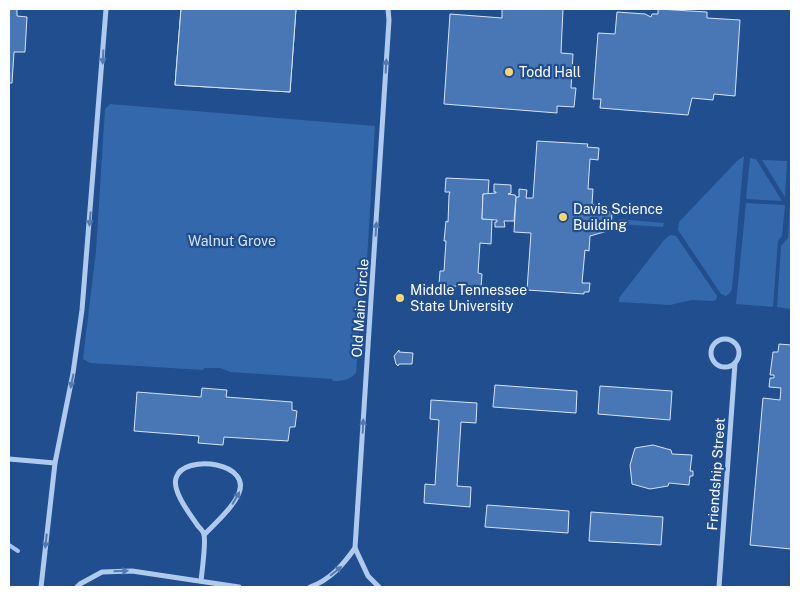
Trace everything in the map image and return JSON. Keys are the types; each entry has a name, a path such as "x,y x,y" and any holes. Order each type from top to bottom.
{"street":[{"path":"41,587 55,463 73,373 82,310 106,9"},
{"name":"Old Main Circle","path":"356,548 383,125 388,9"},
{"name":"Friendship Street","path":"719,587 735,363 739,353 734,343 724,340 714,345 711,354 717,366 726,368 735,363"},
{"path":"9,459 55,463"},
{"path":"202,581 204,535 183,503 176,485 176,478 179,473 192,464 223,466 231,470 240,482 237,497 204,535"},
{"path":"310,587 318,585 340,569 356,548 368,576 380,587"},
{"path":"77,587 102,572 132,571 239,587"}],"green space":[{"name":"Walnut Grove","path":"110,104 375,126 365,294 362,295 356,373 346,380 333,381 332,379 231,372 220,368 204,368 203,370 90,363 83,359 96,251 105,109"},
{"path":"744,156 732,289 726,296 721,294 678,230 679,222"},
{"path":"750,158 756,159 782,201 746,199"},
{"path":"762,160 787,161 785,197"},
{"path":"791,183 791,309 777,307 781,246 788,238"},
{"path":"746,203 785,205 782,236 778,241 773,307 736,304"},
{"path":"619,219 664,223 663,227 618,224"},
{"path":"670,235 676,236 717,296 716,300 692,300 670,305 619,302 619,298 664,240"}],"building":[{"path":"9,9 17,9 17,16 27,17 25,52 14,52 12,83 9,83"},
{"path":"181,9 296,9 290,92 175,85","holes":["225,19 251,21 250,48 224,47"]},
{"path":"181,9 296,9 290,92 175,85"},
{"name":"Todd Hall","path":"502,9 563,9 561,53 573,54 571,88 576,88 574,107 557,106 557,113 444,104 450,14 502,18"},
{"path":"658,9 707,12 707,18 740,20 735,96 714,94 713,100 692,98 688,115 600,108 601,99 593,99 598,33 615,34 617,12 645,14 651,17 652,14 658,14"},
{"name":"Davis Science Building","path":"537,141 588,144 587,147 599,148 598,160 590,159 588,189 593,189 592,204 612,213 611,230 590,236 589,251 585,250 582,283 590,283 589,292 584,292 584,294 527,290 531,233 514,232 516,197 519,197 519,189 527,190 526,198 533,198"},
{"path":"446,178 489,180 488,195 483,194 482,219 492,219 491,244 480,243 478,273 482,274 481,288 439,285 440,271 444,271 446,241 444,241 446,221 448,222 450,192 445,192"},
{"path":"494,184 511,185 511,193 508,194 515,195 516,197 514,221 504,221 505,227 495,227 497,220 482,219 483,194 496,193 494,192"},
{"path":"779,344 791,345 791,549 750,545 763,398 780,400 781,388 769,387 770,378 774,378 774,375 770,375 773,352 778,352"},
{"path":"399,350 399,352 413,353 412,364 399,364 398,366 396,364 394,356"},
{"path":"495,385 577,391 576,413 493,407"},
{"path":"600,386 672,391 670,420 598,414"},
{"path":"202,388 227,390 226,397 292,402 292,410 297,411 295,427 290,427 288,441 224,437 223,445 198,443 199,436 134,431 137,392 201,397"},
{"path":"431,400 477,403 476,423 461,422 457,486 471,487 470,507 424,503 425,484 435,485 439,420 430,419"},
{"path":"653,445 671,450 672,454 692,455 690,471 693,471 693,476 690,476 689,485 669,483 668,486 650,489 632,484 630,465 635,448"},
{"path":"487,505 569,511 568,533 485,527"},
{"path":"591,512 663,517 661,545 589,541"}],"waterway":[{"path":"9,545 18,551"}],"place":[{"name":"Todd Hall","path":"509,72"},
{"name":"Davis Science Building","path":"563,217"},
{"name":"Middle Tennessee State University","path":"400,298"}]}
